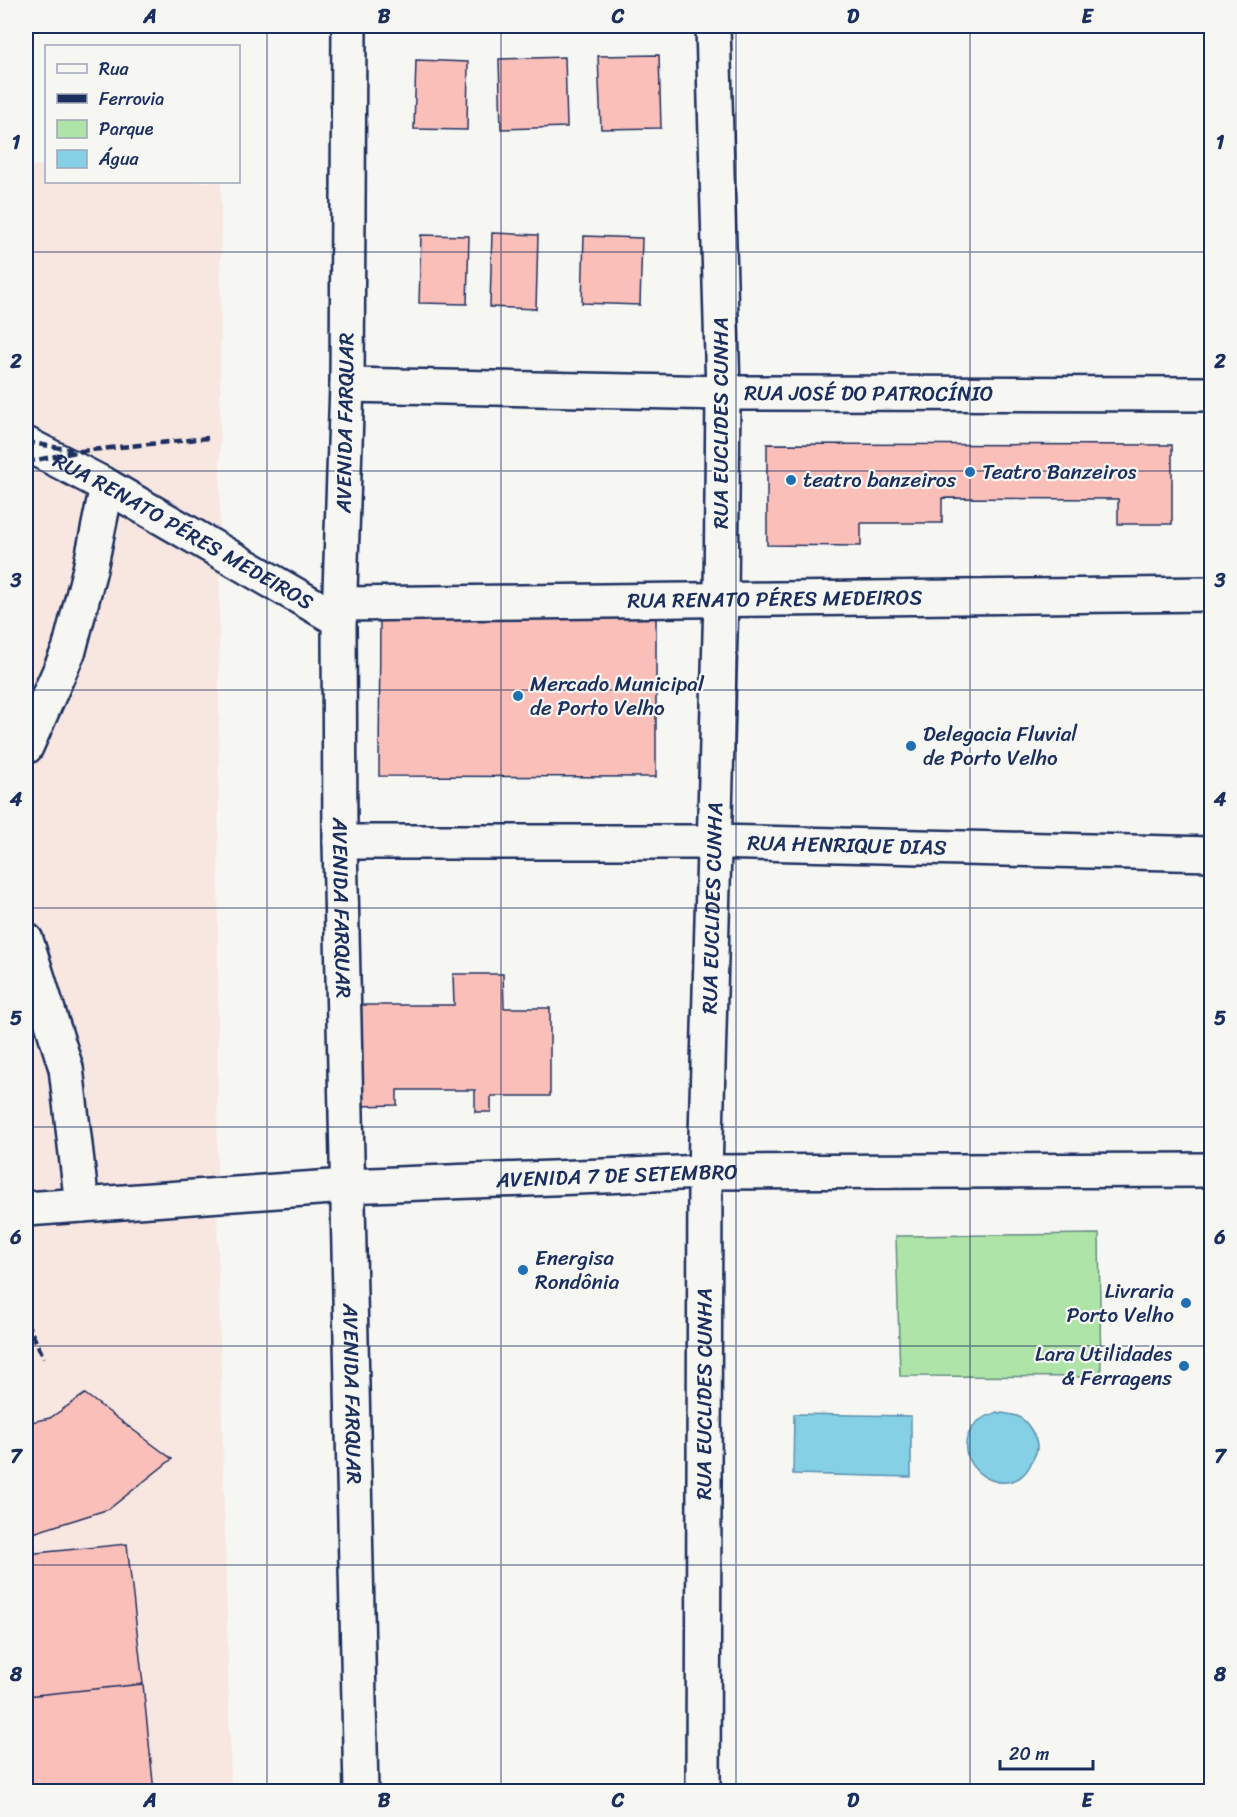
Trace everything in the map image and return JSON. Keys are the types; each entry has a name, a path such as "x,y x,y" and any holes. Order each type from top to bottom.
{"street":[{"name":"AVENIDA FARQUAR","path":"349,26 347,385 339,612 340,842 361,1791"},
{"name":"RUA EUCLIDES CUNHA","path":"702,1791 705,1172 721,599 723,393 713,26"},
{"name":"RUA JOSÉ DO PATROCÍNIO","path":"347,385 723,393 1212,394"},
{"name":"RUA RENATO PÉRES MEDEIROS","path":"26,444 339,612 721,599 1212,594"},
{"path":"26,747 69,650 90,569 106,486"},
{"name":"RUA HENRIQUE DIAS","path":"340,842 714,842 1212,854"},
{"path":"26,940 66,1068 82,1205"},
{"name":"AVENIDA 7 DE SETEMBRO","path":"26,1209 346,1186 705,1172 1212,1170"}],"shaded area":[{"path":"26,165 45,166 45,183 221,183 217,1214 231,1791 26,1792"}],"green space":[{"path":"1099,1234 1101,1377 900,1376 896,1236"}],"water":[{"path":"997,1412 1022,1419 1031,1430 1037,1444 1037,1450 1023,1475 1010,1482 996,1481 983,1476 972,1466 966,1453 967,1438 976,1423"},
{"path":"794,1414 911,1416 911,1477 793,1474"}],"building":[{"path":"659,55 661,128 601,129 598,56"},
{"path":"565,57 567,127 501,129 499,59"},
{"path":"416,60 468,62 467,130 414,129"},
{"path":"492,233 538,235 536,309 490,307"},
{"path":"421,235 469,236 467,304 419,303"},
{"path":"584,236 642,238 640,305 582,303"},
{"name":"Teatro Banzeiros","path":"767,444 1172,445 1172,524 1118,524 1118,499 942,498 942,523 861,523 861,546 767,545"},
{"name":"Mercado Municipal de Porto Velho","path":"380,616 656,617 656,777 379,776"},
{"path":"453,974 503,974 504,1008 550,1008 550,1096 491,1096 491,1112 475,1112 475,1090 397,1090 397,1105 358,1106 358,1005 454,1005"},
{"path":"85,1394 172,1459 109,1509 30,1534 26,1533 26,1423 50,1418"},
{"path":"127,1544 143,1684 26,1696 26,1554"},
{"path":"143,1684 154,1792 26,1792 26,1696"}],"railway":[{"path":"26,462 81,451 208,438"},
{"path":"26,442 72,450"},
{"path":"26,1321 44,1358"}],"place":[{"name":"Teatro Banzeiros","path":"970,472"},
{"name":"teatro banzeiros","path":"791,480"},
{"name":"Mercado Municipal de Porto Velho","path":"518,696"},
{"name":"Delegacia Fluvial de Porto Velho","path":"911,746"},
{"name":"Energisa Rondônia","path":"523,1270"},
{"name":"Livraria Porto Velho","path":"1186,1303"},
{"name":"Lara Utilidades & Ferragens","path":"1184,1366"}]}
